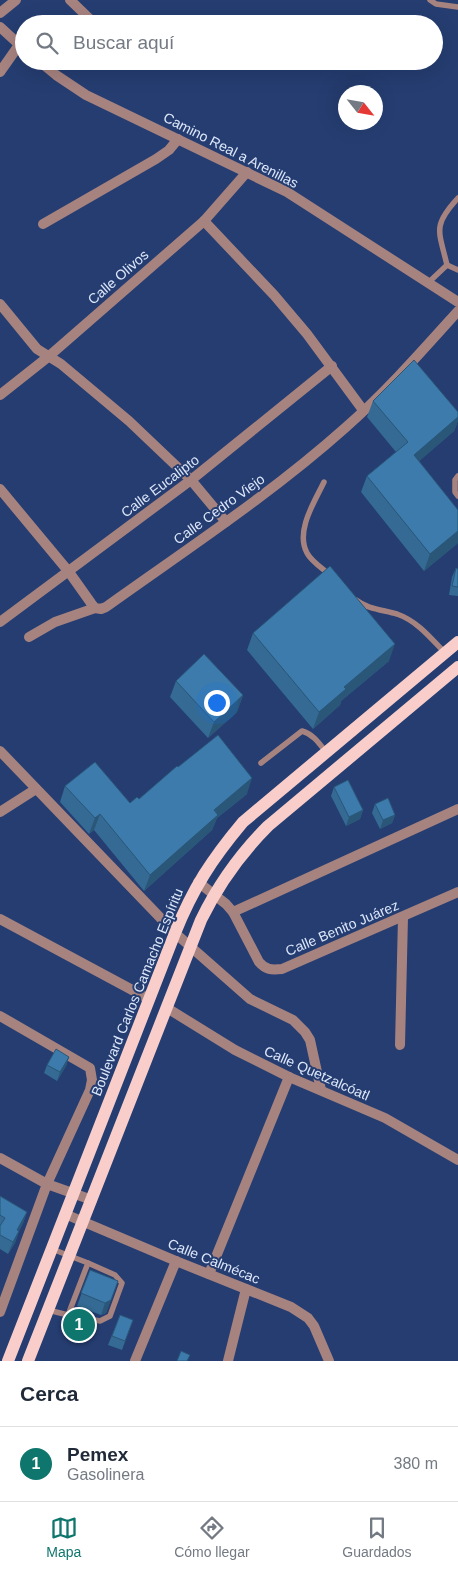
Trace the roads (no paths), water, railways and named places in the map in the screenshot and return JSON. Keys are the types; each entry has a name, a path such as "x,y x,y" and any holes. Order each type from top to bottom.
{"main road":[{"name":"Boulevard Carlos Camacho Espíritu","path":"8,1361 185,907 198,882 219,851 243,822 458,642"},
{"path":"28,1361 214,894 253,841 268,826 458,667"}],"street":[{"path":"0,13 16,0"},
{"path":"70,0 86,15"},
{"path":"0,27 15,41"},
{"path":"0,72 15,55"},
{"name":"Camino Real a Arenillas","path":"50,70 86,94 287,192 430,282 458,302"},
{"path":"43,224 156,159 169,150 178,139"},
{"name":"Calle Olivos","path":"0,395 48,357 204,221 247,172"},
{"path":"204,221 308,334 363,410"},
{"path":"0,304 37,349 61,364 89,386 155,444 191,480 226,522"},
{"name":"Calle Cedro Viejo","path":"29,637 55,622 95,608 101,609 106,607 226,522 291,473 344,429 416,358 458,311"},
{"name":"Calle Eucalipto","path":"0,622 191,480 332,366"},
{"path":"0,489 95,608"},
{"path":"0,751 175,933 250,999 292,1020 306,1032 310,1040 322,1090"},
{"path":"0,812 36,789"},
{"path":"233,912 458,810"},
{"name":"Calle Benito Juárez","path":"198,882 233,912 258,962 269,970 282,969 458,892"},
{"path":"400,1045 403,917"},
{"path":"0,919 149,1000"},
{"name":"Calle Quetzalcóatl","path":"167,1008 235,1050 289,1077 385,1118 458,1160"},
{"path":"0,1016 90,1068 92,1080 90,1090 47,1184 1,1306"},
{"path":"209,1274 289,1077"},
{"path":"0,1158 47,1184 92,1200"},
{"name":"Calle Calmécac","path":"65,1214 176,1261 291,1306 308,1318 319,1337 328,1361"},
{"path":"135,1361 176,1261"},
{"path":"228,1361 246,1289"}],"lane":[{"path":"430,0 436,4 458,6"},
{"path":"447,266 439,231 440,223 444,213 458,198"},
{"path":"430,282 447,266"},
{"path":"447,266 458,270"},
{"path":"458,476 455,480 455,492 458,496"},
{"path":"324,482 305,524 303,538 307,554 333,578"},
{"path":"352,596 359,603 398,614 412,621 445,652"},
{"path":"261,763 302,731 317,740 326,752"},
{"path":"48,1310 100,1321 110,1316 122,1283 115,1275 52,1249"},
{"path":"68,1315 88,1263"}],"place":[{"name":"Pemex","path":"79,1325"}]}
